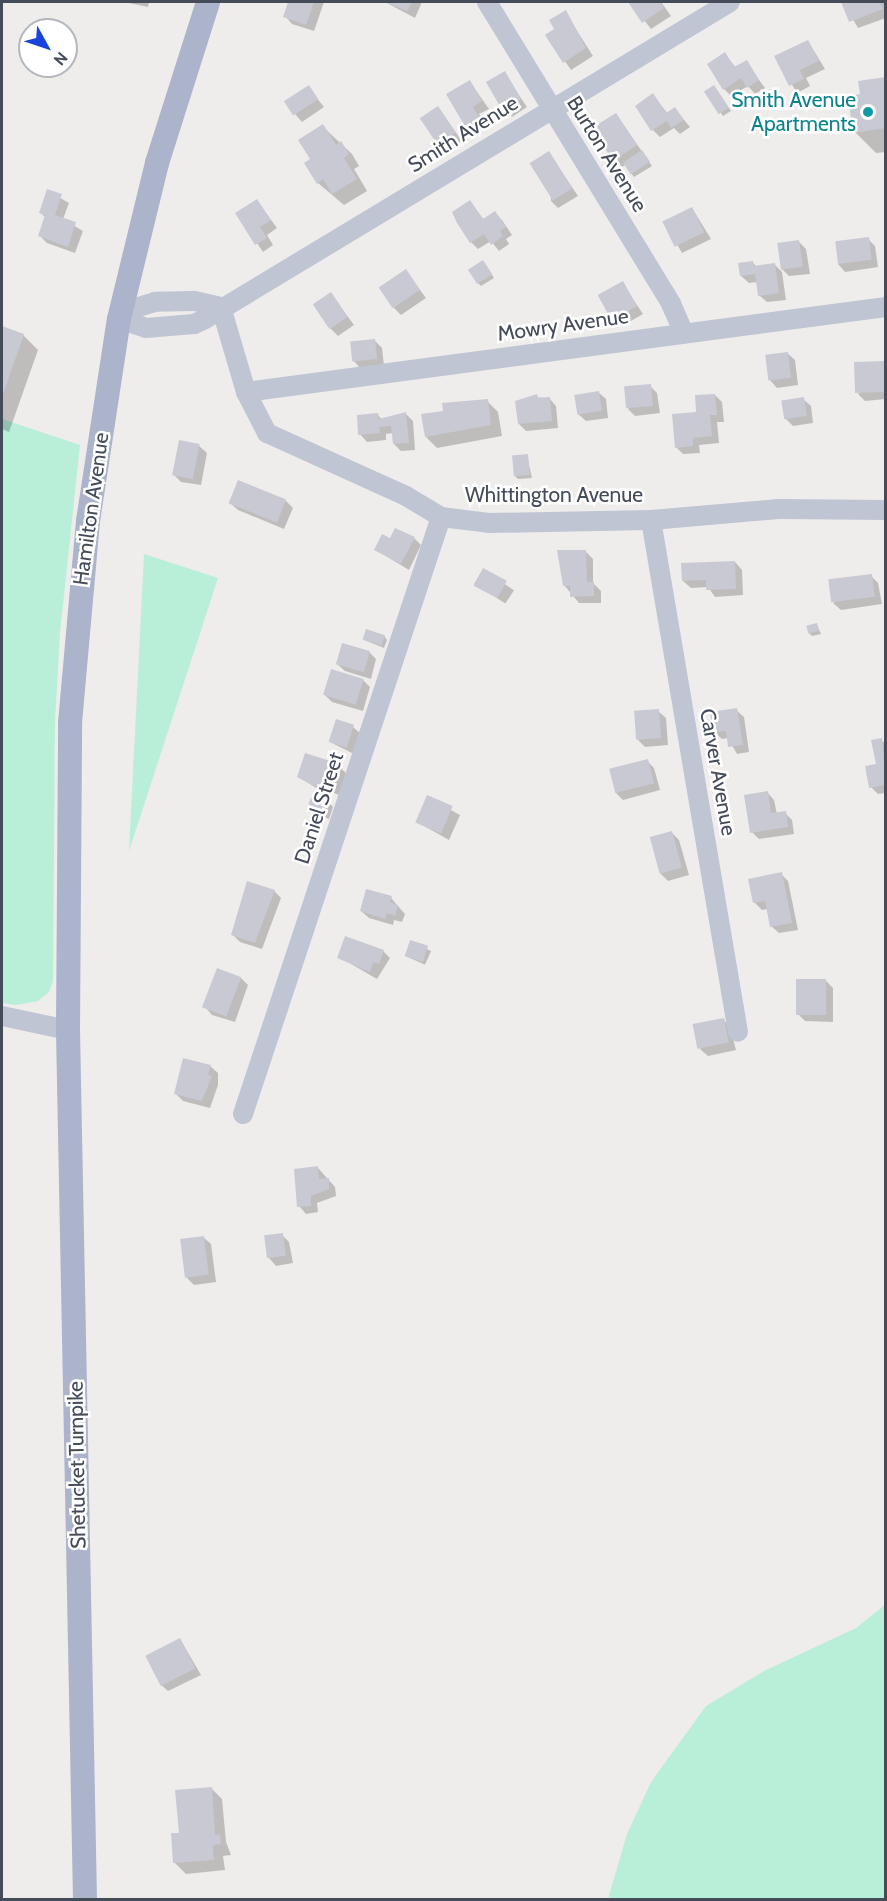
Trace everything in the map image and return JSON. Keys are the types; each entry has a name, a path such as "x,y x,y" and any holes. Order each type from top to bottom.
{"main road":[{"name":"Hamilton Avenue","path":"68,1030 67,805 76,638 88,521 119,319 157,163 208,2"},
{"name":"Shetucket Turnpike","path":"68,1030 85,1899"}],"street":[{"name":"Burton Avenue","path":"486,2 671,304 684,333"},
{"name":"Smith Avenue","path":"119,319 146,328 184,326 205,319 221,307 288,273 550,108 730,2"},
{"name":"Whittington Avenue","path":"221,307 246,392 267,433 406,496 441,517 489,523 651,520 779,508 885,510"},
{"name":"Mowry Avenue","path":"246,392 885,307"},
{"name":"Daniel Street","path":"243,1114 441,517"},
{"name":"Carver Avenue","path":"651,520 738,1032"},
{"path":"2,1016 68,1030"}],"green space":[{"path":"2,419 80,445 60,633 55,722 53,981 49,992 38,1001 16,1005 2,1003"},
{"path":"144,554 218,578 129,851"},
{"path":"885,1605 885,1899 608,1899 627,1834 651,1782 706,1706 764,1671 856,1628"}],"building":[{"path":"288,2 314,2 306,25 283,17"},
{"path":"385,2 412,2 407,11"},
{"path":"628,2 660,2 664,8 642,23"},
{"path":"841,2 880,2 883,9 849,22"},
{"path":"566,10 586,48 563,63 545,35 554,29 549,20"},
{"path":"808,40 819,61 800,70 804,79 789,86 774,56"},
{"path":"725,52 734,67 747,60 759,80 747,88 741,78 723,90 707,64"},
{"path":"505,71 521,99 502,110 486,82"},
{"name":"Smith Avenue Apartments","path":"886,77 886,128 853,133 848,96 860,94 858,81"},
{"path":"470,80 482,101 473,107 480,119 466,128 446,94"},
{"path":"309,85 318,99 293,116 284,101"},
{"path":"714,85 729,108 719,114 704,92"},
{"path":"653,93 666,113 675,107 684,120 671,128 667,121 651,131 635,106"},
{"path":"438,106 456,133 438,145 420,118"},
{"path":"616,113 637,145 613,161 594,131 595,126"},
{"path":"323,124 336,145 341,141 349,154 344,158 357,179 332,194 323,179 317,184 304,163 310,159 298,140"},
{"path":"642,150 650,162 631,174 623,163"},
{"path":"549,151 572,188 553,201 529,163"},
{"path":"47,189 62,194 55,215 76,222 68,247 38,236 45,215 39,213"},
{"path":"257,199 271,220 260,227 267,238 255,245 235,213"},
{"path":"470,200 483,219 495,211 506,227 500,231 503,236 491,245 484,234 470,243 457,223 452,212"},
{"path":"692,207 704,232 675,247 662,221"},
{"path":"869,237 872,260 838,264 835,241"},
{"path":"799,240 803,267 781,270 777,243"},
{"path":"483,260 492,274 477,284 468,270"},
{"path":"753,261 754,266 775,263 779,293 758,296 755,274 740,276 738,263"},
{"path":"406,269 420,290 393,308 379,287"},
{"path":"623,281 637,306 612,320 598,295"},
{"path":"331,292 348,317 330,329 313,304"},
{"path":"2,326 24,334 2,397"},
{"path":"375,339 377,359 352,362 350,342"},
{"path":"788,352 791,378 768,381 765,355"},
{"path":"885,361 886,392 855,393 854,362"},
{"path":"651,384 653,406 626,408 624,386"},
{"path":"599,391 602,411 577,415 574,395"},
{"path":"537,394 538,398 550,397 552,421 518,424 515,401"},
{"path":"715,394 717,415 710,415 712,436 693,438 693,446 675,448 672,414 696,412 695,395"},
{"path":"804,397 807,416 784,419 781,401"},
{"path":"488,399 491,425 425,437 421,414 443,411 442,403"},
{"path":"406,412 409,443 393,444 391,426 379,427 380,433 358,435 357,415 378,413 379,419"},
{"path":"179,440 200,444 193,479 172,475"},
{"path":"528,454 530,475 514,476 512,455"},
{"path":"238,480 286,499 277,523 229,503"},
{"path":"395,528 415,537 401,564 374,550 382,534 390,538"},
{"path":"557,550 586,550 587,582 594,582 594,596 570,597 570,586 563,586"},
{"path":"735,561 736,589 706,590 706,580 682,581 681,563"},
{"path":"483,568 507,581 497,598 474,586"},
{"path":"872,574 875,597 831,602 828,579"},
{"path":"817,623 819,631 808,633 806,626"},
{"path":"366,629 385,635 382,646 363,639"},
{"path":"342,643 370,651 364,672 336,664"},
{"path":"331,669 364,679 356,705 323,695"},
{"path":"737,708 743,745 728,747 726,731 713,732 710,712"},
{"path":"659,709 661,738 636,740 634,711"},
{"path":"336,719 354,725 347,748 329,742"},
{"path":"882,738 886,785 869,788 865,766 876,764 871,740"},
{"path":"305,753 340,764 332,788 317,784 316,787 297,777"},
{"path":"648,759 654,783 615,793 609,769"},
{"path":"768,791 771,813 786,811 788,827 750,833 744,795"},
{"path":"427,795 453,806 441,834 415,823"},
{"path":"311,797 330,803 325,817 306,811"},
{"path":"672,831 682,868 660,874 650,837"},
{"path":"782,872 792,923 770,927 765,901 753,903 748,879"},
{"path":"247,881 275,890 255,943 231,935"},
{"path":"366,889 392,896 390,902 398,905 395,916 387,913 385,919 360,911"},
{"path":"345,936 384,950 379,964 373,962 370,972 337,958"},
{"path":"410,940 428,946 423,962 405,956"},
{"path":"217,968 241,977 226,1017 202,1007"},
{"path":"796,979 826,979 826,1015 796,1015"},
{"path":"724,1018 729,1043 697,1049 693,1024"},
{"path":"183,1058 211,1065 208,1075 212,1076 202,1101 174,1094"},
{"path":"318,1166 319,1179 329,1178 329,1189 311,1196 311,1206 297,1207 294,1169"},
{"path":"283,1233 286,1256 267,1258 264,1235"},
{"path":"204,1236 209,1275 185,1278 180,1239"},
{"path":"180,1638 195,1668 161,1686 145,1656"},
{"path":"212,1787 215,1835 220,1834 221,1844 213,1845 214,1860 173,1863 171,1833 179,1833 175,1790"}],"place":[{"name":"Smith Avenue Apartments","path":"868,112"}]}
